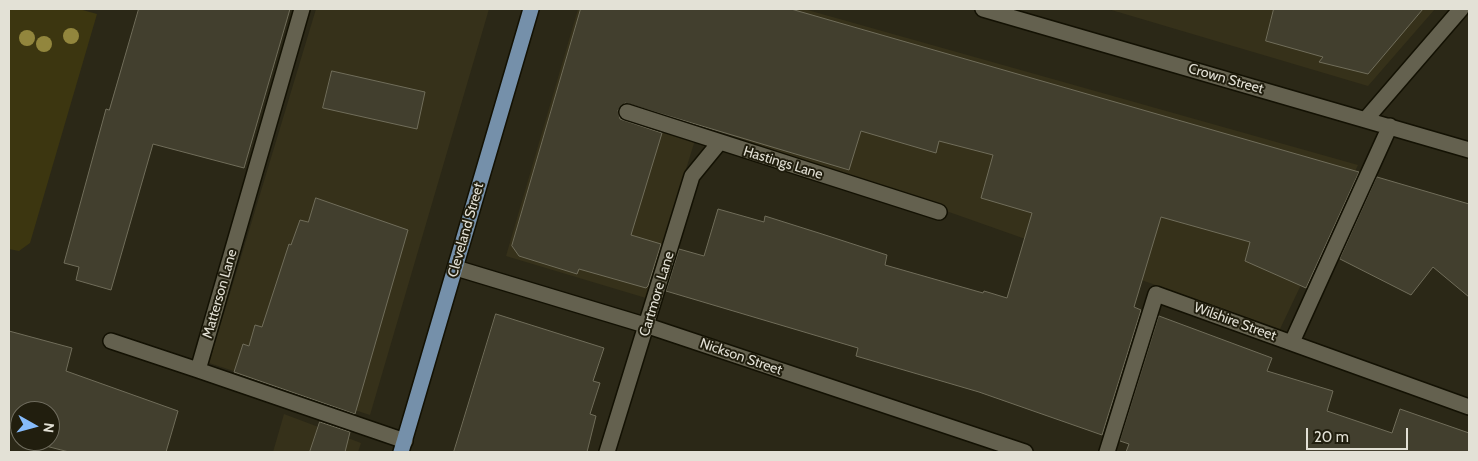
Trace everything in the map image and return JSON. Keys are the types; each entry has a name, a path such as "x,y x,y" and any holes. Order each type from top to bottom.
{"main road":[{"name":"Cleveland Street","path":"403,447 532,9"}],"street":[{"name":"Matterson Lane","path":"198,370 302,9"},
{"name":"Crown Street","path":"983,9 1469,150"},
{"path":"1366,119 1461,9"},
{"name":"Hastings Lane","path":"627,112 939,212"},
{"path":"1292,342 1390,126"},
{"name":"Cartmore Lane","path":"607,452 648,326 692,176 719,143"},
{"name":"Nickson Street","path":"456,268 648,326 1025,452"},
{"name":"Wilshire Street","path":"1107,452 1156,294 1469,407"},
{"path":"111,341 198,370 403,447"}],"shaded area":[{"path":"9,9 79,9 97,14 30,243 19,251 9,249"},
{"path":"316,9 489,9 370,415 209,363"},
{"path":"578,9 804,9 1358,165 1280,329 700,124 646,298 506,256"},
{"path":"1108,9 1435,9 1368,86"},
{"path":"284,414 361,443 358,452 273,452"}],"building":[{"path":"139,9 290,9 244,168 153,144 111,290 76,280 79,267 64,263 106,109 109,110"},
{"path":"581,9 791,9 1359,172 1306,288 1245,261 1250,242 1161,217 1134,307 1141,310 1102,435 979,392 856,356 858,348 666,291 679,249 704,256 718,209 764,222 765,216 887,255 885,265 1007,298 1032,213 981,198 993,155 939,141 936,153 861,131 849,170 625,103 618,110 620,119 662,133 631,235 661,244 648,286 646,288 579,269 577,274 519,256 512,246"},
{"path":"1274,9 1423,9 1368,74 1319,62 1323,57 1266,41"},
{"path":"332,71 425,92 417,129 323,108"},
{"path":"1377,177 1469,204 1469,297 1433,267 1411,295 1340,259"},
{"path":"316,198 408,230 355,414 234,372 243,344 249,346 255,325 262,327 289,244 291,245 300,220 308,222"},
{"path":"496,314 604,348 593,381 600,383 590,414 596,416 587,452 454,452"},
{"path":"1159,316 1272,358 1267,371 1333,391 1327,411 1392,433 1400,409 1469,433 1469,452 1126,452 1129,444 1120,441"},
{"path":"9,331 72,348 66,371 178,411 166,452 69,452 60,450 60,401 10,401 9,423"},
{"path":"320,422 350,432 345,452 310,452"}]}
